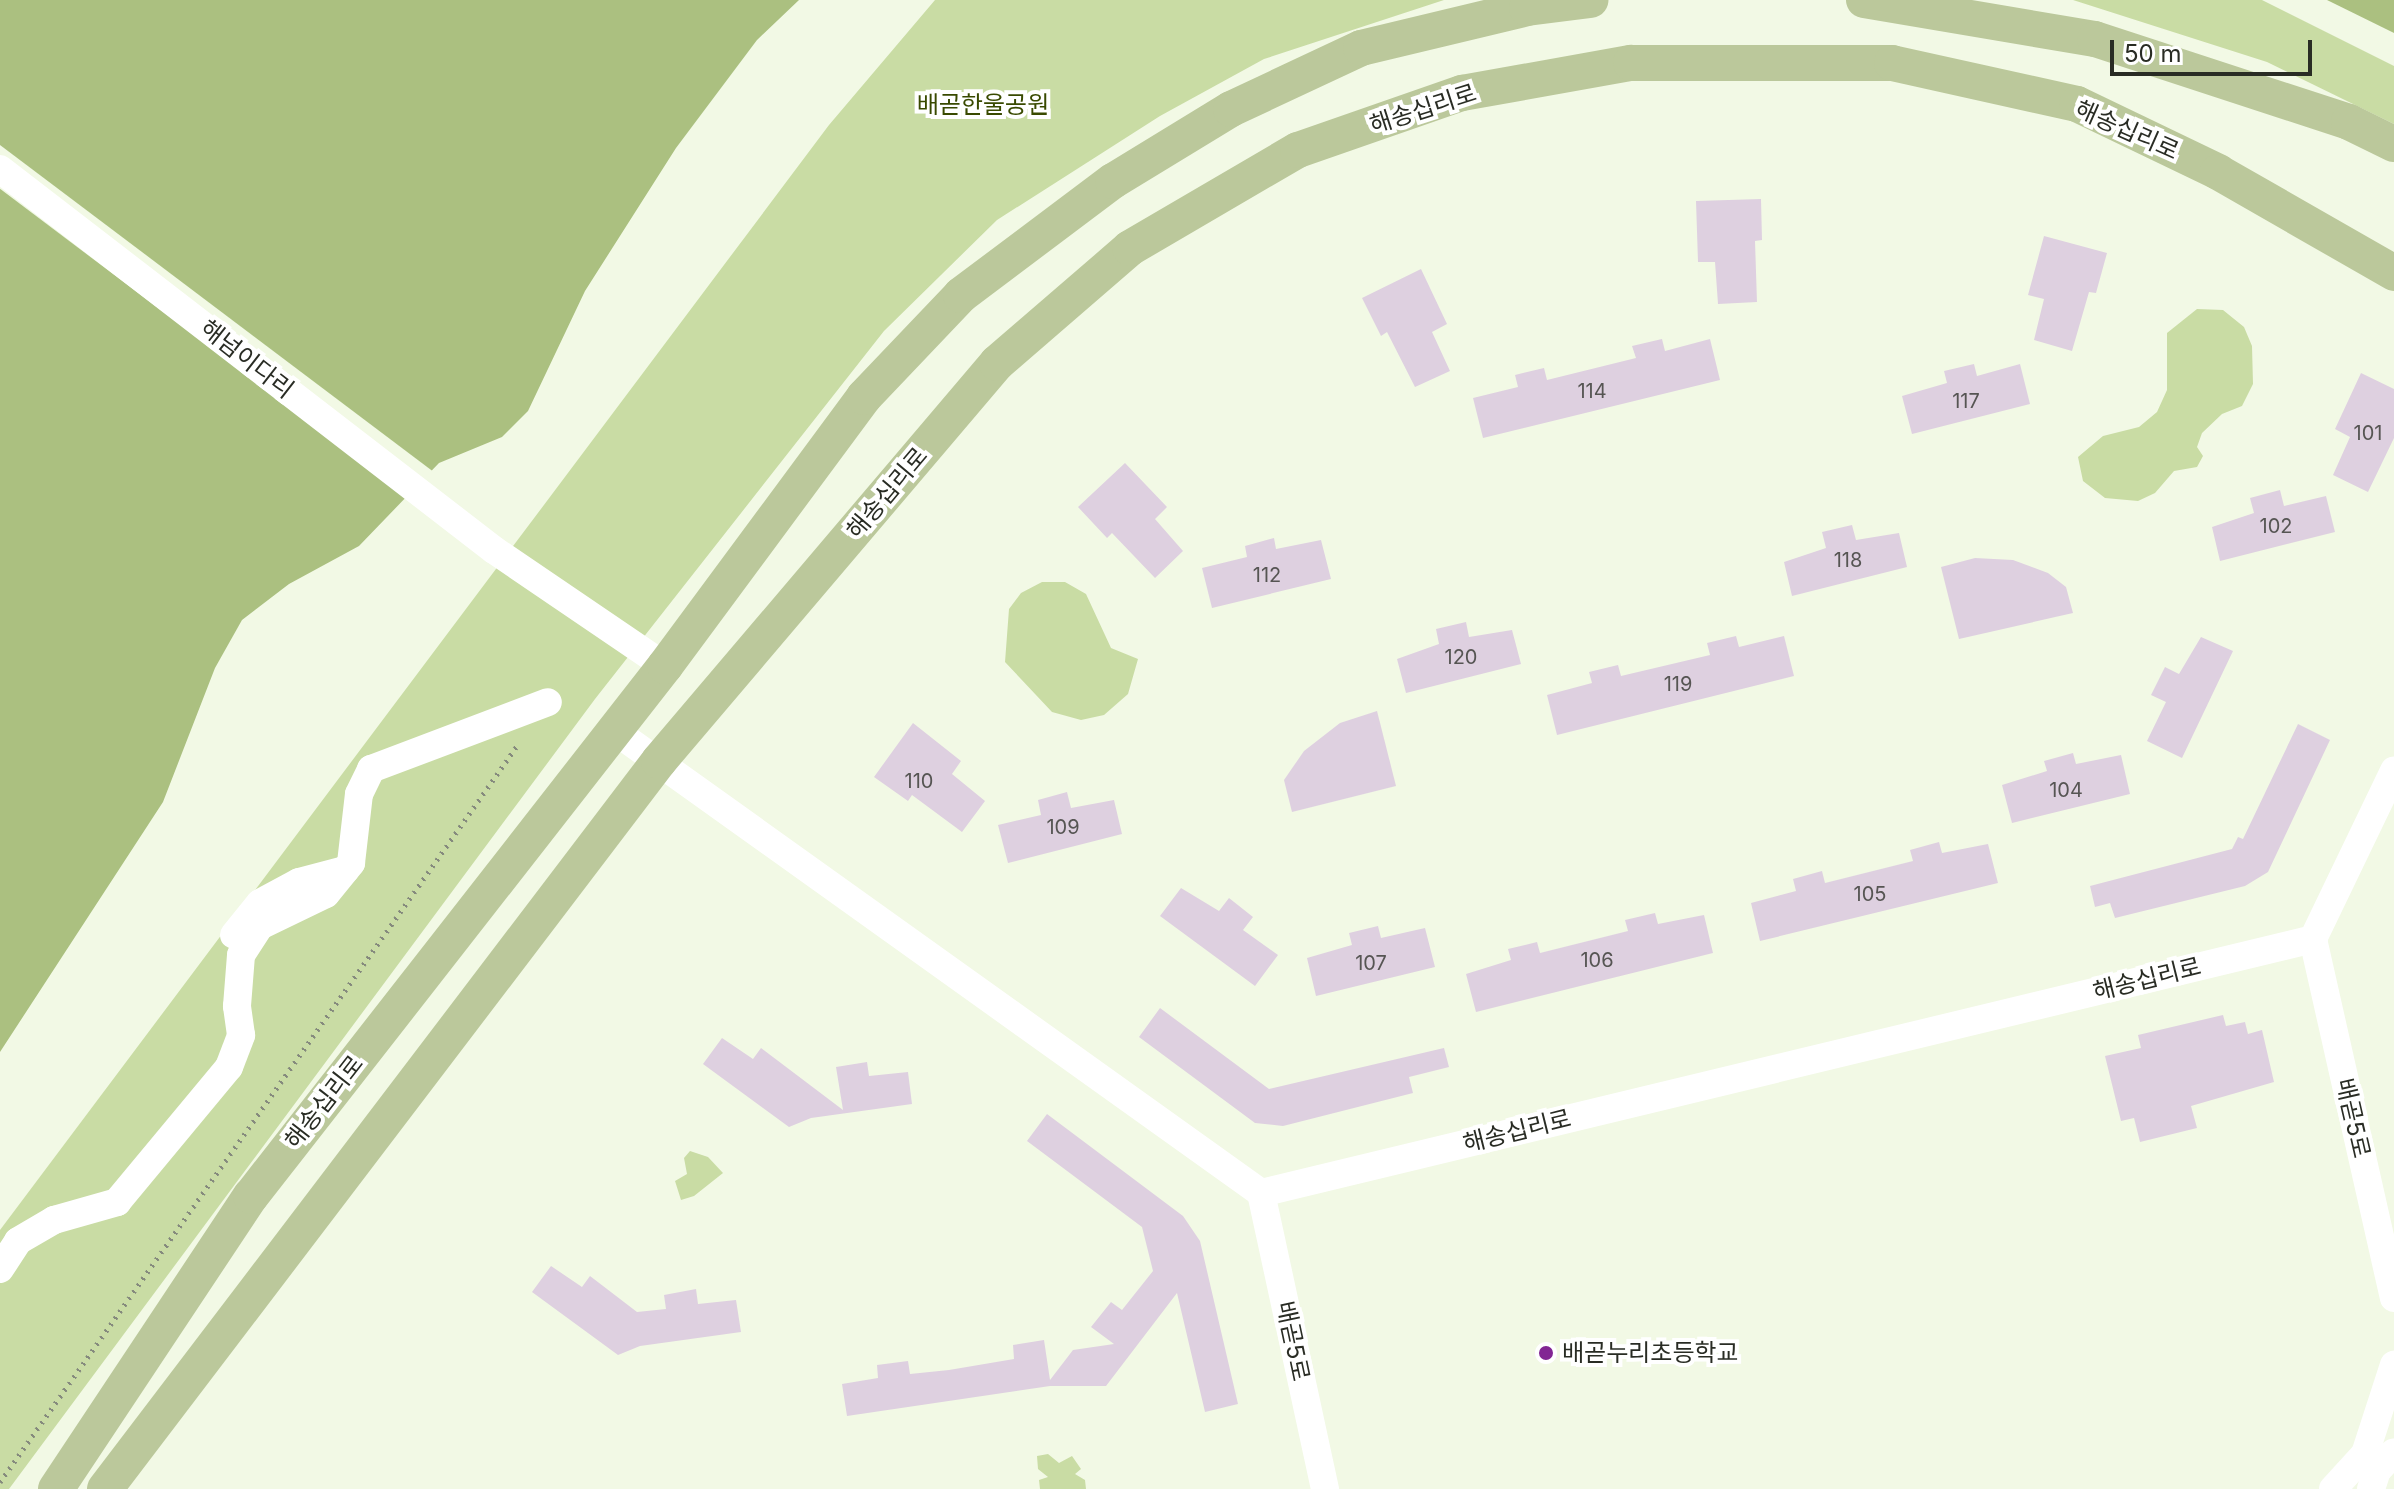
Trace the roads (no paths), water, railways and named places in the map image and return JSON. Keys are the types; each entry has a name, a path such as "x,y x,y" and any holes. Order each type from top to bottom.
{"main road":[{"name":"해송십리로","path":"56,1489 251,1196 665,666 864,397 961,295 1113,181 1231,109 1361,48 1527,8 1590,0"},
{"path":"1864,0 2095,39 2349,122 2394,144"},
{"name":"해송십리로","path":"105,1489 659,761 997,363 1130,248 1298,150 1462,93 1631,63 1892,63 2077,104 2218,172 2394,273"}],"street":[{"name":"해넘이다리","path":"0,169 494,550 665,666"},
{"path":"0,1269 18,1241 54,1220 117,1202 229,1067 241,1035 238,999 230,964 234,935 260,903 299,882 345,870 351,863 359,794 371,769 548,702"},
{"path":"615,731 1261,1193"},
{"path":"2313,939 2394,771"},
{"name":"해송십리로","path":"1261,1193 2313,939"},
{"name":"배곧5로","path":"2313,939 2394,1298"},
{"name":"배곧5로","path":"1261,1193 1325,1489"},
{"path":"2333,1489 2365,1454 2394,1365"},
{"path":"2371,1489 2377,1471 2394,1452"}],"place":[{"name":"배곧누리초등학교","path":"1546,1353"}],"park label":[{"name":"배곧한울공원","path":"983,105"}]}
